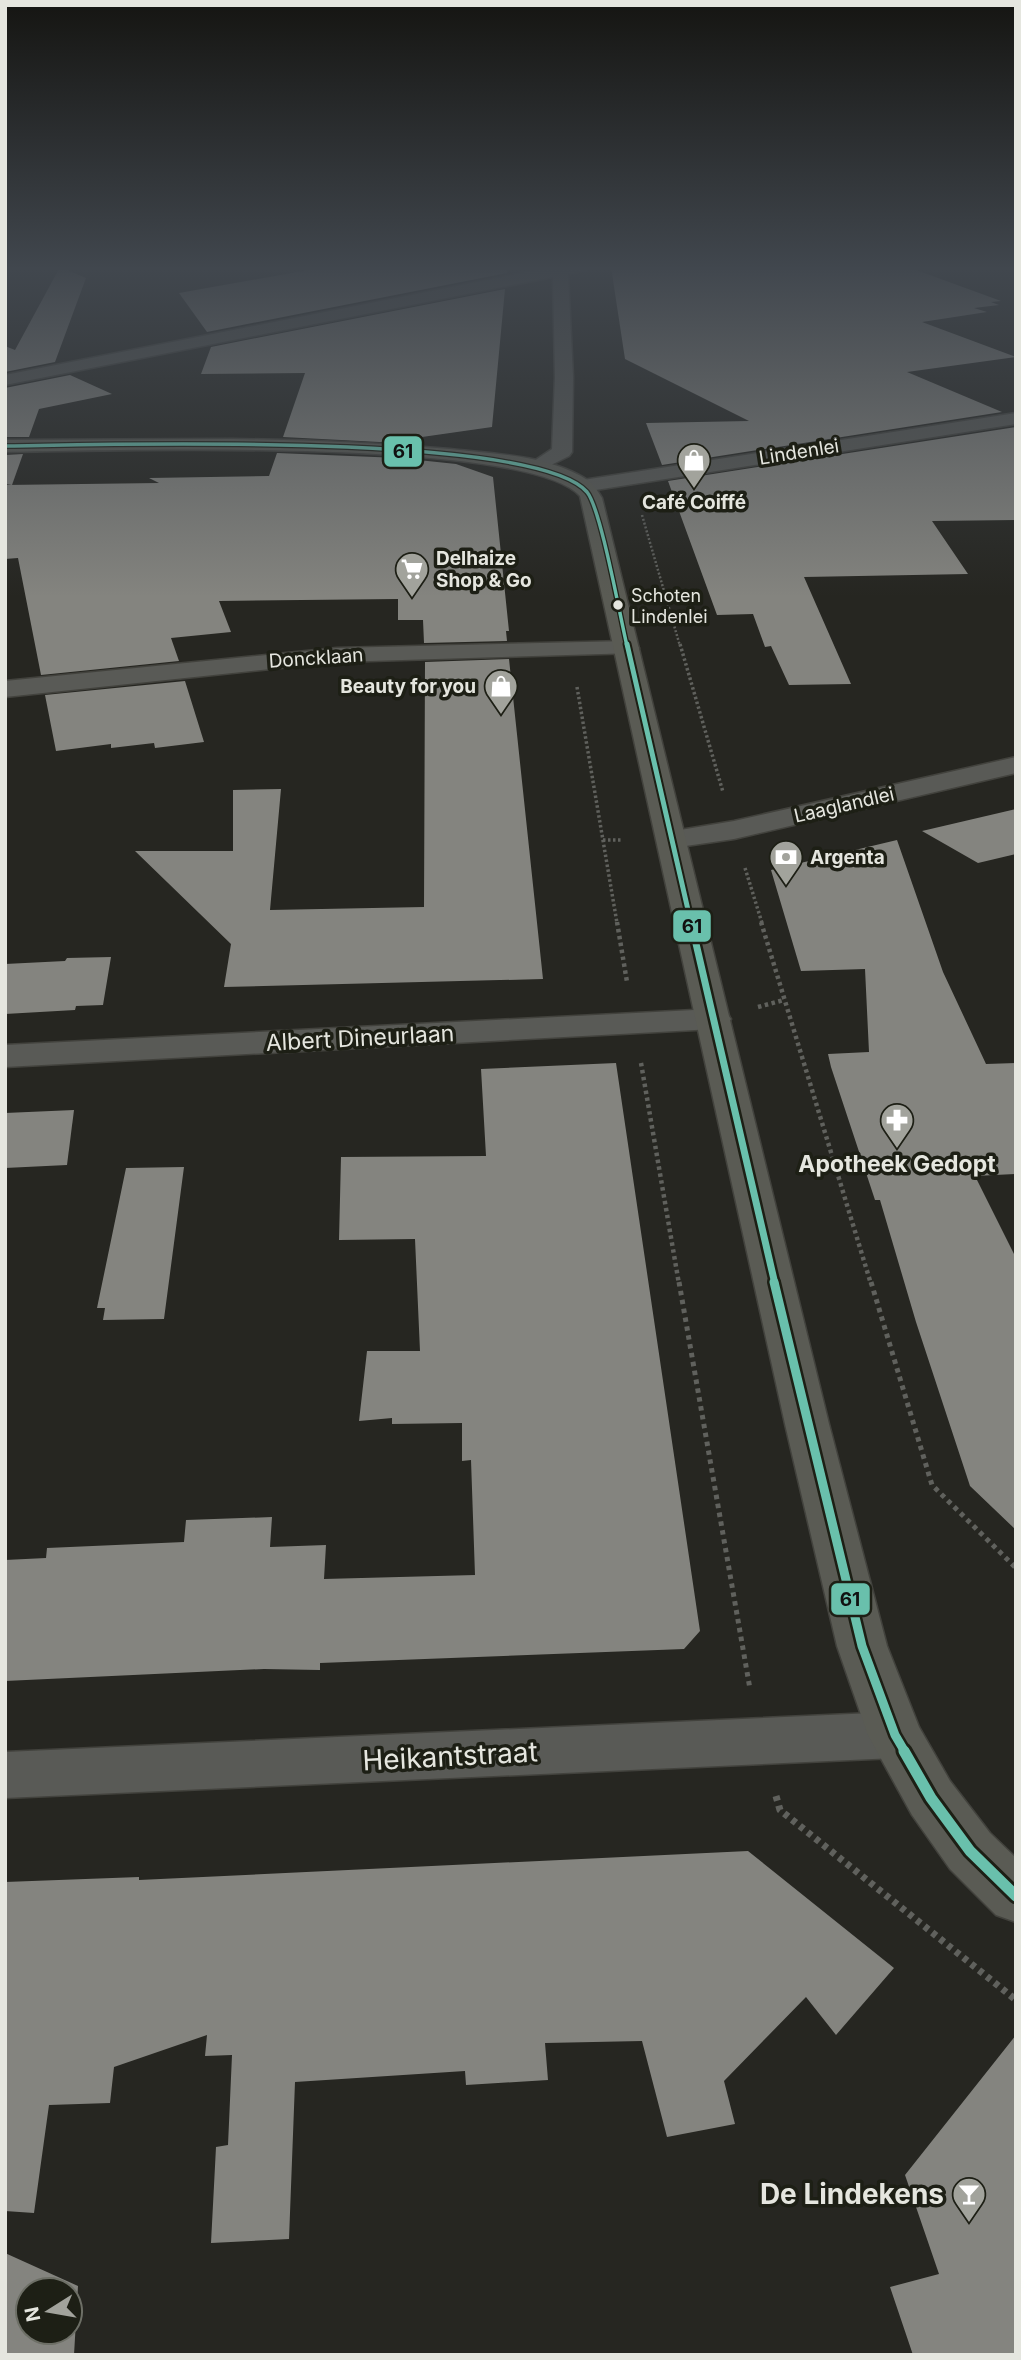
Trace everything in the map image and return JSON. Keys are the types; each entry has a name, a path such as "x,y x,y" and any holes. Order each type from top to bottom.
{"street":[{"path":"535,467 562,452 564,377"},
{"name":"Lindenlei","path":"583,486 1016,418"},
{"path":"5,446 326,446 414,451 535,467 583,486 594,503 859,1633 895,1735 931,1798 970,1851 1016,1896"},
{"name":"Doncklaan","path":"5,689 337,655 627,648"},
{"name":"Laaglandlei","path":"672,839 734,830 1016,765"},
{"name":"Albert Dineurlaan","path":"5,1056 714,1019"},
{"name":"Heikantstraat","path":"5,1775 895,1735"}],"path":[{"path":"621,480 633,489 637,497 734,830 932,1485 1016,1568"},
{"path":"576,683 760,1742 780,1810 1016,2000"}],"building":[{"path":"59,377 75,377 112,394 39,409 29,437 5,437 5,388"},
{"path":"304,377 497,377 492,427 394,441 399,443 283,437"},
{"path":"661,377 919,377 1002,412 662,465 646,423 749,421"},
{"path":"1016,427 1016,520 932,521 968,574 804,577 851,684 789,685 771,646 765,647 753,614 717,615 668,481"},
{"path":"277,453 399,458 456,464 493,477 509,631 506,631 507,641 424,643 423,620 398,620 398,599 219,601 231,632 171,638 179,661 41,675 18,558 5,559 5,485 159,483 149,478 269,476"},
{"path":"23,454 12,485 5,484 5,455"},
{"path":"509,659 543,979 224,987 231,944 135,851 233,851 233,790 281,789 270,910 424,907 425,662"},
{"path":"185,681 204,742 155,748 154,743 111,748 111,744 56,751 45,695"},
{"path":"1016,809 1016,854 978,863 922,831"},
{"path":"897,840 943,972 986,1064 1016,1063 1015,1174 975,1176 1016,1258 1016,1530 970,1486 916,1322 880,1200 875,1200 831,1067 828,1054 869,1052 865,969 801,971 771,870"},
{"path":"111,957 103,1005 76,1006 75,1010 5,1014 5,964"},
{"path":"616,1063 700,1631 684,1649 320,1663 320,1670 264,1669 5,1681 5,1560 46,1558 47,1548 184,1542 186,1520 272,1517 270,1547 326,1545 324,1579 475,1575 471,1460 462,1461 462,1423 392,1424 392,1418 359,1421 367,1351 420,1351 415,1239 339,1240 341,1157 486,1156 481,1069"},
{"path":"74,1110 67,1165 5,1168 5,1113"},
{"path":"184,1167 164,1319 103,1320 105,1308 97,1308 126,1168"},
{"path":"748,1851 894,1968 836,2035 806,1997 724,2081 735,2124 667,2137 642,2041 545,2043 548,2080 466,2085 465,2071 295,2082 289,2239 211,2243 216,2147 228,2145 232,2055 205,2056 207,2035 114,2067 110,2103 49,2105 34,2213 5,2211 5,1882 139,1877 139,1880"},
{"name":"De Lindekens","path":"1016,2035 1016,2355 913,2355 890,2287 939,2274 905,2175"},
{"path":"5,2253 56,2276 14,2276 14,2346 75,2346 74,2355 5,2355"}],"transit line":[{"name":"61","path":"5,446 317,446 471,457 521,464 553,472 577,483 591,497 807,1424 862,1646 895,1735 931,1798 970,1851 1016,1896"}],"place":[{"name":"Café Coiffé","path":"694,490"},
{"name":"Delhaize Shop & Go","path":"412,599"},
{"name":"Schoten Lindenlei","path":"618,605"},
{"name":"Beauty for you","path":"501,716"},
{"name":"Argenta","path":"786,887"},
{"name":"Apotheek Gedopt","path":"897,1150"},
{"name":"De Lindekens","path":"969,2224"}]}
